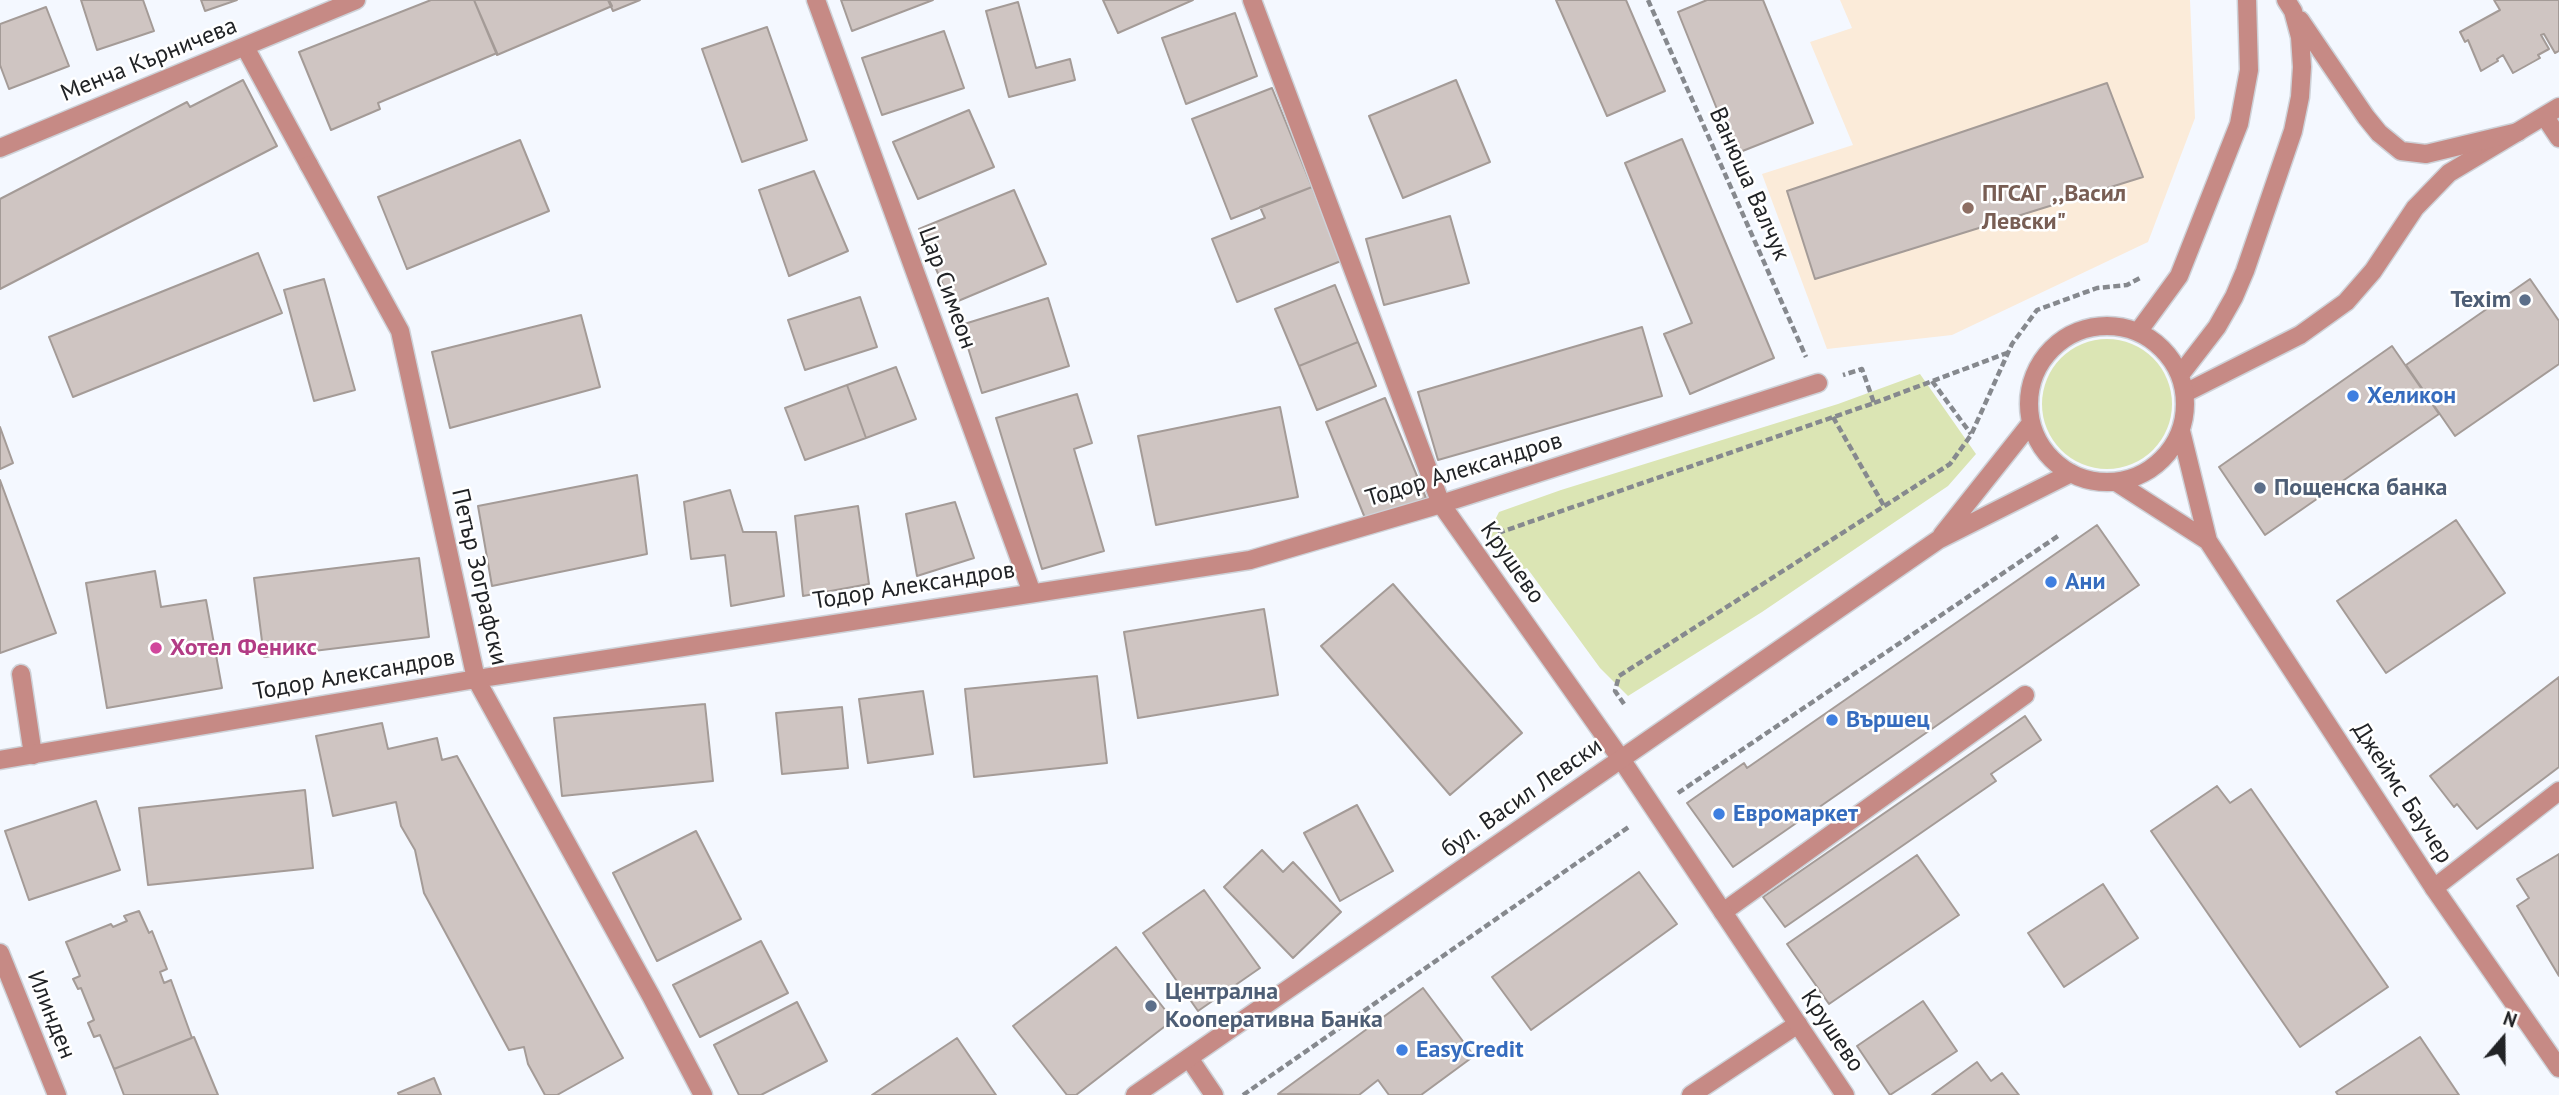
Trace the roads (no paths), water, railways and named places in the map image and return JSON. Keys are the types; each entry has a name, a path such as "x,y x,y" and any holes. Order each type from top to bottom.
{"street":[{"name":"Менча Кърничева","path":"0,148 356,0"},
{"name":"Цар Симеон","path":"816,0 1032,593"},
{"name":"Крушево","path":"1252,0 1441,504 1621,759 1846,1095"},
{"path":"2138,332 2179,276 2239,124 2249,70 2247,0"},
{"path":"2180,375 2217,327 2234,298 2293,131 2300,97 2302,67 2300,37 2290,5"},
{"path":"2290,5 2366,117 2379,133 2401,151 2426,154 2518,132"},
{"name":"Петър Зографски","path":"245,47 400,331 476,679 645,984 703,1095"},
{"path":"2185,393 2300,335 2346,302 2373,271 2415,208 2449,173 2552,112 2559,138"},
{"path":"2114,326 2138,332 2156,342 2170,357 2180,375 2186,412 2181,431 2171,450 2155,466 2136,476 2116,482 2092,481 2071,473 2053,460 2039,443 2031,423 2029,398 2034,374 2047,353 2066,337 2089,328 2114,326"},
{"name":"Тодор Александров","path":"0,760 476,679 1250,560 1441,504 1818,383"},
{"name":"бул. Васил Левски","path":"1938,540 2031,423"},
{"path":"2181,431 2208,541"},
{"name":"бул. Васил Левски","path":"1135,1095 1938,540 2071,473"},
{"path":"2116,482 2208,541"},
{"name":"Джеймс Баучер","path":"2208,541 2434,888 2559,1068"},
{"path":"21,674 33,755"},
{"path":"1723,912 2025,695"},
{"path":"2434,888 2559,791"},
{"name":"Илинден","path":"0,953 57,1095"},
{"path":"1691,1095 1798,1024"},
{"path":"1189,1058 1214,1095"}],"place":[{"name":"ПГСАГ ,,Васил Левски\"","path":"1968,208"},
{"name":"Texim","path":"2525,300"},
{"name":"Хеликон","path":"2353,396"},
{"name":"Пощенска банка","path":"2260,488"},
{"name":"Ани","path":"2051,582"},
{"name":"Хотел Феникс","path":"156,648"},
{"name":"Вършец","path":"1832,720"},
{"name":"Евромаркет","path":"1719,814"},
{"name":"Централна Кооперативна Банка","path":"1151,1006"},
{"name":"EasyCredit","path":"1402,1050"}]}
